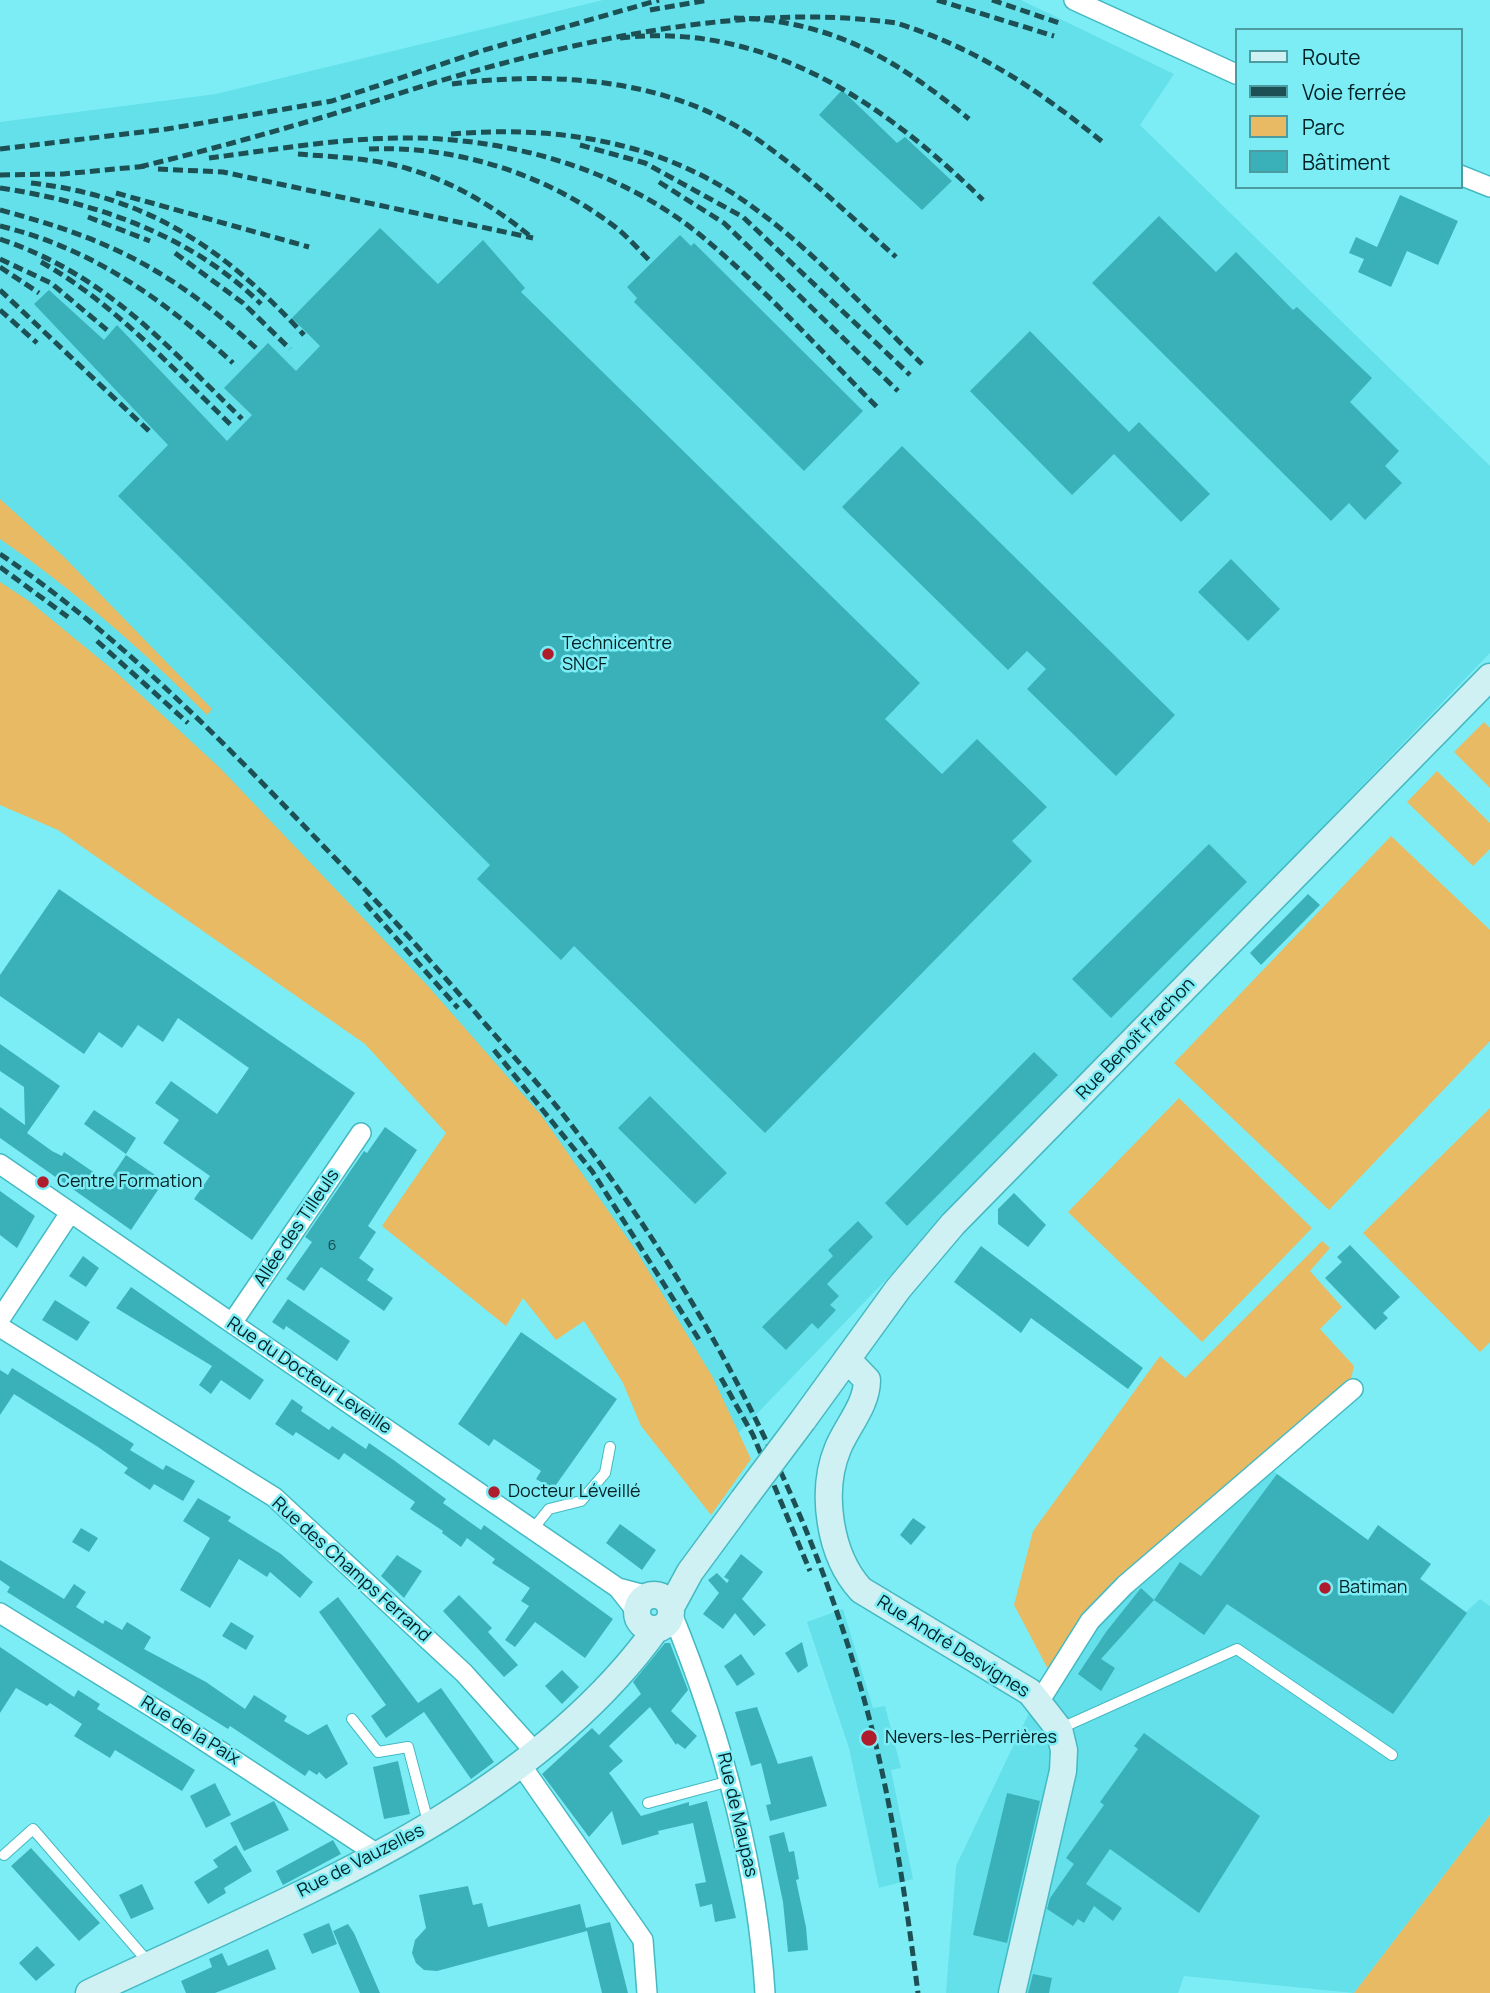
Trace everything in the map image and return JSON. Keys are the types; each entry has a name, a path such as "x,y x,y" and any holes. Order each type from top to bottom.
{"main road":[{"name":"Rue Benoît Frachon","path":"656,1612 690,1572 898,1289 953,1224 1490,677"},
{"name":"Rue André Desvignes","path":"847,1359 867,1380 867,1388 837,1451 828,1482 829,1511 849,1577 861,1590 1030,1692 1059,1729 1064,1750 1063,1771 1012,1993"},
{"name":"Rue de Vauzelles","path":"89,1993 377,1854 472,1801 528,1759 605,1687 656,1612"}],"street":[{"path":"1074,0 1234,73"},
{"path":"1462,177 1490,187"},
{"name":"Allée des Tilleuls","path":"232,1324 361,1133"},
{"name":"Rue du Docteur Leveille","path":"0,1164 656,1612"},
{"path":"0,1326 70,1213"},
{"name":"Rue des Champs Ferrand","path":"0,1326 274,1497 464,1673 528,1759 643,1940 647,1993"},
{"path":"1039,1702 1090,1621 1125,1585 1353,1389"},
{"name":"Rue de Maupas","path":"656,1612 684,1643 720,1740 762,1934 765,1993"},
{"name":"Rue de la Paix","path":"0,1613 168,1717 377,1854"}],"lane":[{"path":"533,1529 549,1509 581,1501 605,1473 610,1447"},
{"path":"1059,1729 1237,1649 1392,1755"},
{"path":"352,1720 378,1752 408,1748 429,1825"},
{"path":"648,1803 730,1781"},
{"path":"4,1854 33,1829 150,1965"}],"shaded area":[{"path":"603,0 1021,0 1174,74 1140,125 1490,466 1490,653 720,1452 588,1225 0,650 0,122 216,94"},
{"path":"1257,1459 1466,1612 1480,1599 1490,1606 1490,1815 1354,1993 1184,1976 1178,1993 946,1993 956,1866 1049,1671 1110,1584"},
{"path":"843,1609 873,1708 885,1706 901,1768 891,1770 913,1879 879,1888 849,1748 807,1622"}],"green space":[{"path":"0,499 64,557 212,709 207,715 108,622 0,539"},
{"path":"0,582 29,601 118,674 220,768 427,985 541,1115 637,1252 712,1376 751,1459 711,1515 641,1426 623,1383 584,1321 556,1340 523,1298 506,1326 382,1226 446,1133 365,1044 58,830 0,805"},
{"path":"1484,722 1490,728 1490,788 1454,752"},
{"path":"1437,771 1490,823 1490,849 1473,866 1407,802"},
{"path":"1391,836 1490,930 1490,1041 1329,1210 1174,1063"},
{"path":"1179,1098 1312,1228 1202,1342 1068,1212"},
{"path":"1490,1108 1490,1342 1480,1352 1363,1233"},
{"path":"1322,1241 1330,1248 1310,1271 1342,1307 1320,1329 1354,1366 1351,1379 1110,1584 1049,1671 1014,1605 1033,1531 1160,1356 1185,1378"},
{"path":"1490,1815 1490,1993 1354,1993"}],"building":[{"path":"842,90 897,143 905,137 952,181 922,210 819,115"},
{"path":"1400,195 1458,221 1438,265 1407,251 1391,287 1358,272 1364,259 1349,253 1356,237 1377,247"},
{"path":"1159,216 1216,272 1236,252 1293,310 1297,307 1372,378 1350,402 1399,451 1385,466 1402,483 1365,520 1349,503 1331,521 1092,283"},
{"name":"Technicentre SNCF","path":"380,228 438,284 483,240 525,288 521,292 920,683 885,719 942,774 977,739 1047,807 1012,841 1032,861 765,1133 574,946 561,960 477,879 490,865 118,496 168,445 34,304 49,290 104,340 117,325 227,441 252,415 224,388 268,343 296,371 320,346 292,318"},
{"path":"680,235 691,246 694,243 863,411 804,471 634,302 637,298 627,287"},
{"path":"1030,331 1129,432 1139,422 1210,494 1181,522 1114,454 1072,495 970,391"},
{"path":"902,446 1175,715 1116,776 1027,689 1046,669 1027,651 1008,670 842,507"},
{"path":"1231,559 1280,609 1248,641 1198,592"},
{"path":"1209,844 1247,882 1111,1018 1072,979"},
{"path":"59,889 355,1093 252,1240 194,1199 210,1176 163,1143 179,1120 155,1103 171,1081 217,1114 249,1068 178,1018 163,1042 138,1025 122,1048 99,1032 84,1054 0,996 0,975"},
{"path":"1308,894 1320,905 1261,965 1250,953"},
{"path":"0,1044 60,1086 27,1133 52,1151 62,1156 64,1152 108,1182 126,1155 164,1181 131,1230 0,1138 0,1107 25,1125 24,1087 0,1071"},
{"path":"1034,1052 1058,1075 907,1226 885,1203"},
{"path":"650,1096 727,1173 695,1204 618,1128"},
{"path":"94,1110 136,1138 126,1154 84,1124"},
{"path":"385,1127 417,1150 368,1226 376,1232 359,1258 374,1269 367,1280 393,1298 384,1311 321,1267 304,1291 286,1279 312,1242 305,1237 364,1151 367,1153"},
{"path":"0,1191 35,1216 17,1248 0,1235"},
{"path":"1014,1193 1046,1225 1028,1247 998,1224 998,1209"},
{"path":"858,1221 873,1237 827,1284 839,1296 830,1305 836,1310 818,1329 812,1323 786,1350 762,1327 833,1256 828,1250"},
{"path":"1350,1245 1400,1297 1383,1313 1388,1318 1375,1330 1325,1278 1342,1262 1337,1257"},
{"path":"981,1246 1143,1368 1128,1389 1031,1318 1021,1333 954,1282"},
{"path":"83,1256 99,1268 86,1287 69,1276"},
{"path":"131,1287 264,1380 250,1400 221,1380 211,1394 199,1385 212,1366 116,1308"},
{"path":"288,1299 350,1341 337,1361 286,1326 284,1330 272,1322"},
{"path":"55,1300 90,1322 77,1341 42,1320"},
{"path":"521,1332 617,1399 553,1489 536,1479 541,1471 494,1439 489,1446 458,1424"},
{"path":"12,1368 134,1444 130,1450 163,1470 166,1465 195,1481 183,1501 154,1484 150,1490 124,1473 128,1468 14,1394 0,1415 0,1370 8,1375"},
{"path":"292,1399 303,1407 301,1411 329,1430 332,1426 366,1449 369,1443 446,1499 443,1503 481,1530 484,1525 613,1619 585,1658 535,1622 515,1647 505,1640 529,1606 521,1601 530,1588 492,1563 495,1559 467,1538 461,1547 410,1509 415,1502 344,1453 339,1460 296,1432 293,1436 275,1424"},
{"name":"Batiman","path":"1277,1474 1368,1540 1378,1525 1431,1564 1420,1579 1467,1613 1393,1714 1227,1604 1204,1635 1154,1600 1180,1562 1201,1576"},
{"path":"198,1498 231,1517 228,1521 281,1554 313,1582 300,1598 270,1572 267,1577 239,1559 210,1608 180,1590 210,1538 183,1521"},
{"path":"913,1518 926,1527 911,1545 900,1535"},
{"path":"620,1524 656,1550 642,1570 606,1543"},
{"path":"81,1528 98,1538 89,1552 72,1542"},
{"path":"741,1554 763,1572 742,1599 766,1625 754,1636 735,1613 723,1629 703,1614 719,1593 708,1580 717,1573 727,1583 729,1580 724,1577"},
{"path":"397,1555 422,1571 404,1598 381,1576"},
{"path":"0,1560 64,1599 74,1584 86,1592 76,1607 103,1624 105,1620 122,1630 127,1622 151,1637 144,1649 206,1682 245,1709 254,1695 287,1716 284,1721 308,1735 327,1724 348,1764 326,1779 319,1772 317,1775 309,1770 305,1776 230,1726 228,1729 7,1592 10,1587 0,1580"},
{"path":"1141,1588 1154,1600 1101,1659 1115,1668 1101,1691 1078,1674 1106,1632"},
{"path":"459,1595 492,1628 488,1632 518,1665 504,1677 443,1611"},
{"path":"338,1597 418,1703 441,1688 494,1762 471,1779 424,1712 386,1738 371,1716 386,1705 319,1612"},
{"path":"231,1622 254,1636 246,1650 222,1636"},
{"path":"802,1642 808,1666 798,1673 785,1653"},
{"path":"665,1643 670,1643 688,1690 671,1711 697,1736 685,1749 677,1743 676,1745 650,1707 609,1746 623,1761 609,1773 641,1816 689,1802 689,1806 707,1801 736,1918 715,1922 712,1904 700,1907 695,1884 706,1882 693,1823 658,1831 659,1834 622,1845 612,1811 589,1837 542,1774 592,1728 599,1735 641,1694 633,1682"},
{"path":"0,1647 74,1697 78,1690 100,1704 97,1709 195,1770 182,1791 115,1750 110,1758 74,1736 82,1724 50,1703 47,1706 16,1688 0,1713"},
{"path":"741,1654 755,1674 737,1686 724,1666"},
{"path":"562,1670 579,1687 562,1704 545,1686"},
{"path":"757,1707 778,1764 812,1756 827,1806 770,1821 766,1805 771,1804 761,1763 751,1766 735,1712"},
{"path":"1144,1733 1260,1816 1199,1913 1110,1849 1086,1884 1122,1908 1113,1921 1094,1906 1084,1923 1078,1919 1073,1926 1047,1909 1050,1898 1074,1864 1066,1858 1104,1805 1100,1802 1138,1749 1134,1746"},
{"path":"398,1761 410,1814 384,1819 373,1767"},
{"path":"215,1783 231,1815 206,1828 190,1796"},
{"path":"1007,1793 1040,1801 1007,1943 973,1935"},
{"path":"274,1801 289,1830 244,1851 230,1823"},
{"path":"784,1832 789,1852 794,1851 808,1950 788,1952 783,1902 769,1836"},
{"path":"333,1840 341,1854 283,1885 276,1871"},
{"path":"236,1845 252,1871 224,1888 226,1893 208,1904 194,1882 218,1867 213,1860"},
{"path":"31,1848 100,1923 79,1941 11,1866"},
{"path":"142,1884 154,1909 131,1919 119,1895"},
{"path":"468,1886 473,1905 482,1903 488,1927 580,1904 586,1928 610,1922 628,1993 602,1993 587,1931 437,1971 424,1970 416,1963 412,1953 415,1940 426,1928 419,1895"},
{"path":"329,1923 337,1944 312,1954 303,1934"},
{"path":"348,1924 380,1993 360,1993 333,1931"},
{"path":"37,1946 55,1965 36,1981 19,1963"},
{"path":"268,1949 276,1969 215,1993 186,1993 181,1981 212,1967 209,1959 222,1953 228,1966"},
{"path":"1033,1974 1052,1978 1049,1993 1028,1993"}],"railway":[{"path":"0,149 167,129 332,101 481,51 659,0"},
{"path":"650,10 709,0"},
{"path":"937,0 1054,36"},
{"path":"992,0 1059,23"},
{"path":"734,18 769,20 801,26 860,47 915,78 969,119"},
{"path":"139,167 331,115 514,60 642,32 772,18 835,18 896,23 926,33 1007,73 1105,144"},
{"path":"620,38 673,36 724,42 772,56 819,76 905,131 983,200"},
{"path":"452,84 530,78 569,79 647,91 684,102 720,117 754,137 827,195 896,257"},
{"path":"451,134 532,132 571,136 648,153 685,167 720,186 777,225 820,263 922,364"},
{"path":"209,158 356,140 444,139 524,151 602,176 639,194 705,239 772,301 879,409"},
{"path":"580,145 645,163 743,217 910,375"},
{"path":"369,149 434,152 498,166 529,178 559,191 587,208 619,230 649,260"},
{"path":"298,154 382,162 425,174 473,196 530,236"},
{"path":"0,175 63,174 147,166"},
{"path":"158,169 223,172 533,238"},
{"path":"659,182 724,223 898,391"},
{"path":"31,183 112,200 148,214 182,232 245,277 304,335"},
{"path":"0,188 71,202 140,225 204,259 234,280 261,304"},
{"path":"116,193 309,247"},
{"path":"0,210 75,233 138,261 196,298 256,348"},
{"path":"88,217 150,241"},
{"path":"0,226 66,248 125,279 180,318 233,363"},
{"path":"0,239 38,254 103,292 159,338 242,419"},
{"path":"175,253 243,303 290,349"},
{"path":"0,259 51,283 107,330"},
{"path":"41,262 68,278 118,317 232,426"},
{"path":"0,267 39,293"},
{"path":"0,290 149,431"},
{"path":"0,310 37,343"},
{"path":"0,554 46,587 133,658 215,735 373,898 562,1113 664,1256 752,1411 790,1491 852,1657 889,1803 918,1993"},
{"path":"0,567 68,617"},
{"path":"97,641 188,723"},
{"path":"365,903 458,1008"},
{"path":"494,1050 592,1171 700,1341"},
{"path":"721,1378 753,1435 810,1571"}],"place":[{"name":"Technicentre SNCF","path":"548,654"},
{"name":"Centre Formation","path":"43,1182"},
{"name":"Docteur Léveillé","path":"494,1492"},
{"name":"Batiman","path":"1325,1588"},
{"name":"Nevers-les-Perrières","path":"869,1738"}]}
